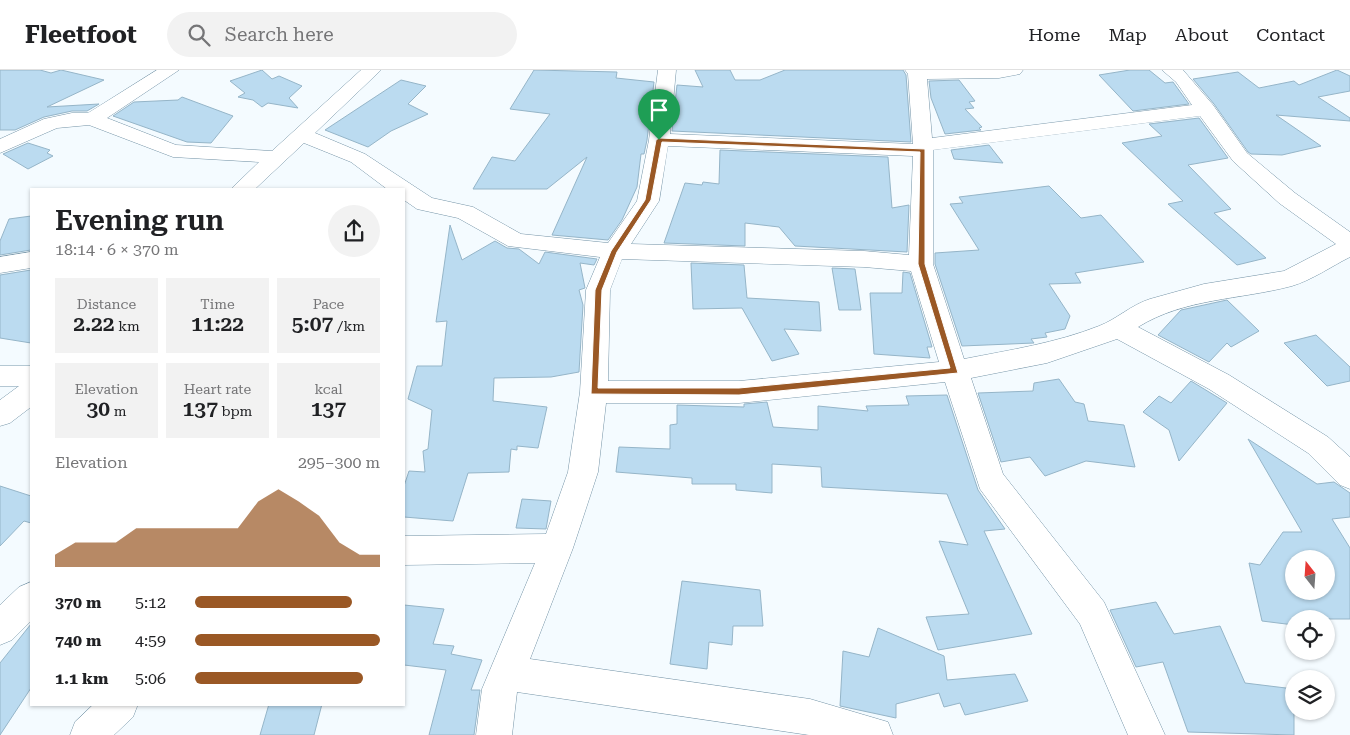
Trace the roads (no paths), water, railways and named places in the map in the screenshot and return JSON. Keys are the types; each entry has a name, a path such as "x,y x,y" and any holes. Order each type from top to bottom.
{"street":[{"path":"92,119 170,70"},
{"path":"243,188 372,70"},
{"path":"494,735 500,689 557,548 583,472 594,392 598,290 614,251 648,200 659,140 667,70"},
{"path":"1014,70 999,73 916,72 923,148 921,264 990,480 1092,613 1147,735"},
{"path":"1171,70 1182,78 1240,156 1287,198 1350,243"},
{"path":"659,140 923,148 1206,109"},
{"path":"0,147 51,123 72,119 92,119 173,151 277,157"},
{"path":"301,134 358,158 400,188"},
{"path":"405,191 425,204 465,212 516,241 614,251 864,259 921,264"},
{"path":"1328,227 1350,221"},
{"path":"594,392 739,392 955,371 1046,354 1110,332 1150,308 1204,293 1289,278 1350,247"},
{"path":"0,265 30,260"},
{"path":"1117,328 1219,382 1318,445 1350,476"},
{"path":"0,376 30,376"},
{"path":"0,415 30,393"},
{"path":"405,550 557,548"},
{"path":"0,628 30,599"},
{"path":"506,673 810,718 875,735"},
{"path":"88,735 118,706"}]}
